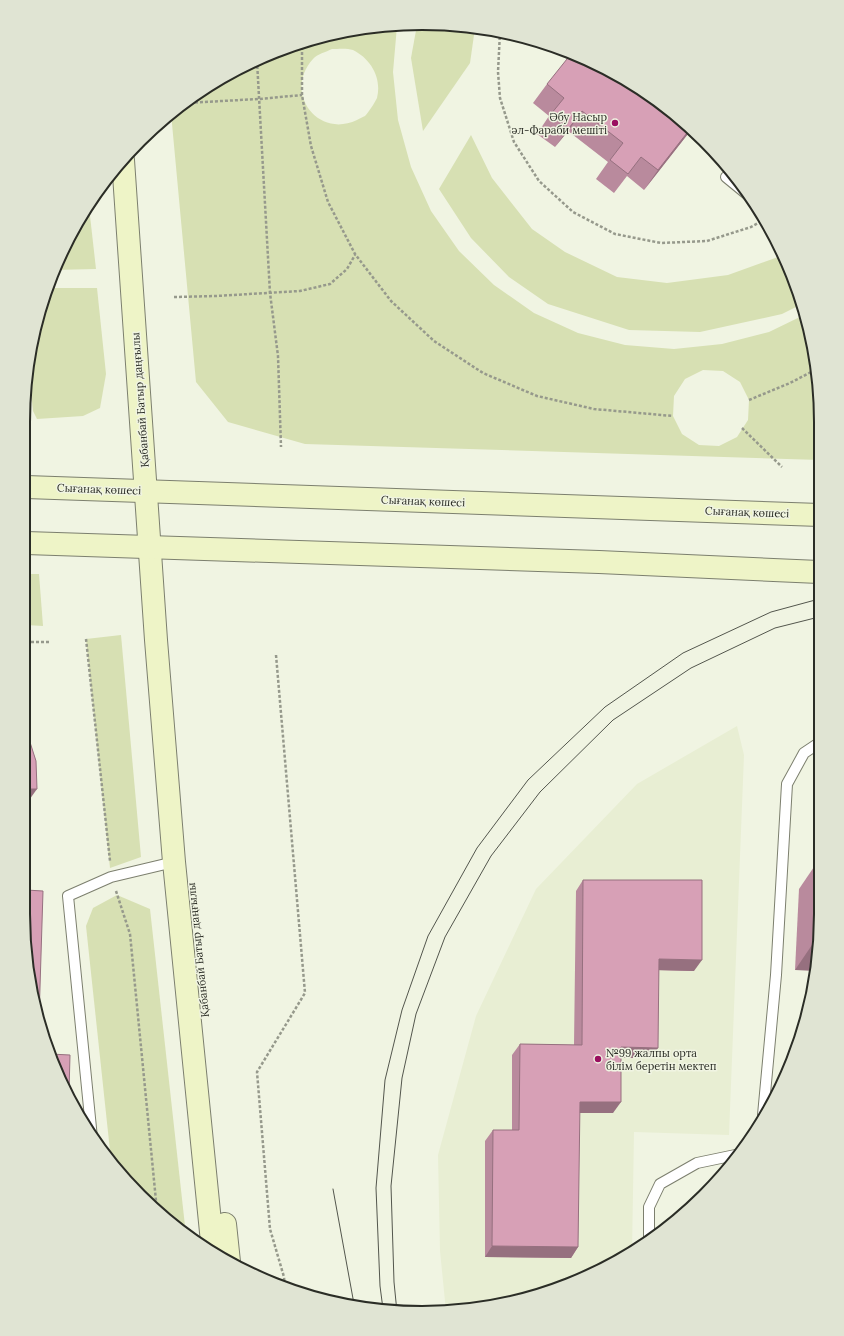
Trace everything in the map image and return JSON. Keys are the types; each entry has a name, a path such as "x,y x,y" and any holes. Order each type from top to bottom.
{"main road":[{"name":"Қабанбай Батыр даңғылы","path":"124,168 156,640 174,862 212,1245"},
{"name":"Сығанақ көшесі","path":"30,487 814,515"},
{"path":"30,543 607,562 814,572"},
{"name":"Қабанбай Батыр даңғылы","path":"156,640 174,698 228,1254"}],"lane":[{"path":"726,177 732,182"},
{"path":"764,1105 776,975 787,784 804,753 814,746"},
{"path":"90,1123 68,896 111,877 174,862"},
{"path":"649,1234 649,1207 660,1184 697,1163 730,1156"}],"path":[{"path":"500,38 498,72 500,98 514,142 539,181 573,212 615,234 661,243 707,241 752,227 759,223"},
{"path":"302,49 302,95 311,146 328,202 355,254 390,301 434,341 483,373 537,396 587,408 673,416"},
{"path":"257,66 270,294 278,356 282,447"},
{"path":"195,102 302,95"},
{"path":"174,297 270,294 300,291 330,284 347,269 355,254"},
{"path":"749,400 790,383 811,372"},
{"path":"742,428 782,467"},
{"path":"86,639 111,877 130,934 156,1201"},
{"path":"30,642 51,642"},
{"path":"276,655 305,993 257,1072 270,1229 284,1281"}],"shaded area":[{"name":"№99 жалпы орта білім беретін мектеп","path":"737,726 744,755 729,1135 634,1132 632,1245 595,1266 548,1285 523,1293 473,1303 445,1305 440,1251 438,1155 476,1016 536,889 637,784"}],"green space":[{"path":"416,30 474,33 470,63 423,131 411,58"},
{"path":"397,31 393,72 398,120 411,167 431,211 459,251 494,285 534,313 578,333 625,345 674,349 722,344 769,332 800,317 811,371 814,422 814,460 305,444 228,422 196,382 172,121 204,96 249,70 272,60 321,43 371,33","holes":["332,49 351,49 365,58 374,70 378,83 377,98 365,116 342,124 329,123 318,118 309,109 303,98 302,85 305,72 315,57","703,370 723,371 740,382 749,400 748,420 737,437 719,446 699,445 682,434 673,416 674,396 685,379"]},
{"path":"471,135 492,178 532,229 565,252 617,277 667,283 728,275 778,257 796,307 782,314 700,332 629,330 548,304 509,277 471,238 439,189"},
{"path":"90,214 96,269 61,270 70,249"},
{"path":"54,288 97,288 106,374 100,408 83,416 37,419 33,411 31,394 33,371 43,321"},
{"path":"30,574 39,574 43,626 30,625"},
{"path":"121,635 141,857 110,868 86,639"},
{"path":"117,895 150,909 185,1226 145,1191 110,1152 86,926 93,908"}],"building":[{"name":"Әбу Насыр әл-Фараби мешіті","path":"568,58 595,70 640,96 661,111 687,133 658,170 641,157 628,174 610,160 623,143 582,111 569,128 551,114 564,98 547,84"},
{"path":"30,742 36,761 37,789 30,789"},
{"path":"583,880 702,880 702,960 659,959 658,1048 621,1047 621,1102 580,1102 578,1247 492,1246 493,1130 519,1130 520,1044 582,1045"},
{"path":"30,890 43,891 40,998 33,965"},
{"path":"56,1054 70,1055 69,1085"}],"tram line":[{"path":"382,1304 380,1286 376,1188 385,1080 402,1010 428,936 477,848 528,780 605,707 683,653 771,612 814,600"},
{"path":"396,1305 394,1282 391,1186 402,1078 416,1014 445,937 491,856 540,792 613,720 691,668 775,628 814,618"},
{"path":"333,1189 353,1299"}],"place":[{"name":"Әбу Насыр әл-Фараби мешіті","path":"615,123"},
{"name":"№99 жалпы орта білім беретін мектеп","path":"598,1059"}]}
